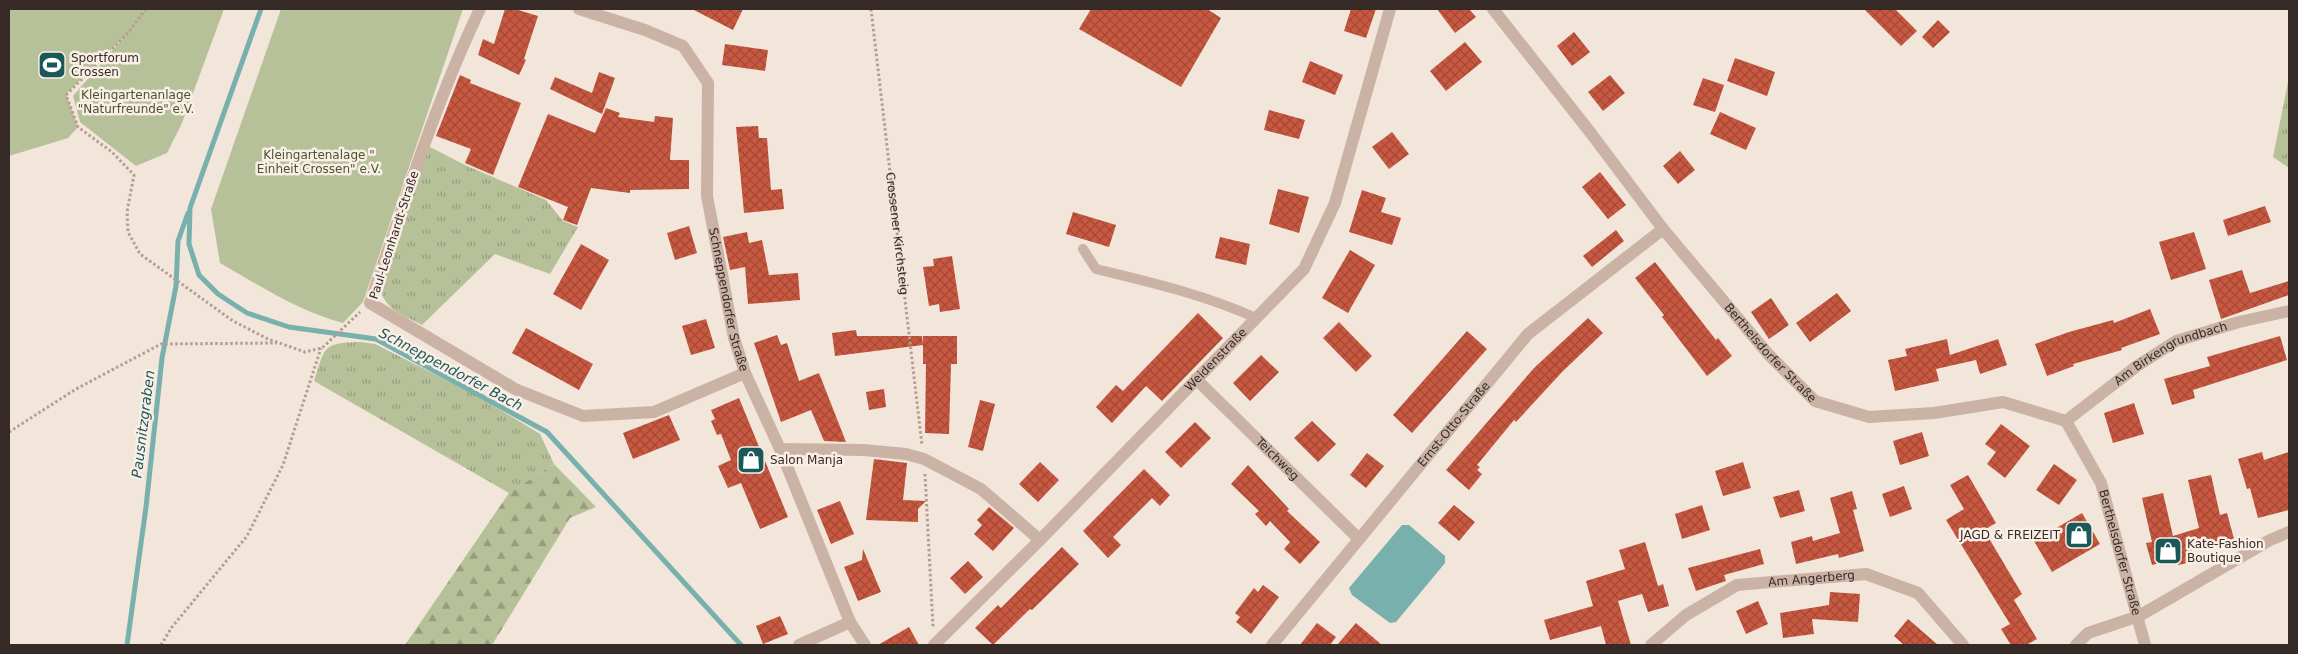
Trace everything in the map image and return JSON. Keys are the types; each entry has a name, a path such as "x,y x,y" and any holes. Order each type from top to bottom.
{"street":[{"name":"Paul-Leonhardt-Straße","path":"480,9 465,40 422,151 370,303 515,389 583,416 654,412 745,373"},
{"name":"Schneppendorfer Straße","path":"579,9 645,30 682,46 708,83 707,196 734,338 745,373 780,450 850,622 865,645"},
{"name":"Weidenstraße","path":"934,640 1040,540 1304,269 1335,203 1390,9"},
{"name":"Berthelsdorfer Straße","path":"1492,9 1590,132 1663,229 1769,356 1815,401 1869,417 1934,413 2003,402 2066,421 2101,483 2139,616 2145,645"},
{"name":"Ernst-Otto-Straße","path":"1272,645 1528,334 1663,229"},
{"name":"Am Birkengrundbach","path":"2066,421 2137,366 2176,341 2239,322 2289,311"},
{"name":"Teichweg","path":"1196,379 1359,539"},
{"path":"780,450 864,450 906,454 924,459 981,489 1040,540"},
{"path":"2076,645 2088,633 2139,616 2270,540 2289,532"},
{"name":"Am Angerberg","path":"1652,645 1686,614 1737,585 1866,574 1918,593 1963,645"},
{"path":"800,645 850,622"}],"lane":[{"path":"1082,249 1096,269 1194,295 1235,308 1256,318"}],"path":[{"path":"146,9 126,35 66,94 78,127 112,152 134,176 127,212 128,232 140,254 233,321 268,339 305,352 322,348"},
{"name":"Crossener Kirchsteig","path":"871,9 924,459 934,640"},
{"path":"160,645 172,627 247,536 283,465 322,348 352,319"},
{"path":"9,432 76,389 161,344 282,343"}],"green space":[{"name":"Kleingartenanlage \"Naturfreunde\" e.V.","path":"9,9 224,9 182,123 167,153 136,166 80,122 73,96 125,36 66,94 78,127 68,138 9,156"},
{"name":"Kleingartenalage \" Einheit Crossen\" e.V.","path":"281,9 463,9 363,302 343,323 295,305 220,263 211,209"},
{"path":"2289,77 2289,168 2273,157"},
{"path":"428,146 465,165 546,200 563,221 578,227 550,274 495,254 422,325 402,315 390,306 382,295 380,287"},
{"path":"360,342 375,344 476,395 540,434 554,464 509,493 314,381 327,349 338,344"},
{"path":"554,464 596,507 570,518 492,645 405,645 509,493"}],"water":[{"path":"1402,525 1409,525 1445,556 1445,563 1396,622 1390,623 1352,595 1349,588"}],"building":[{"path":"505,9 515,9 538,16 524,59 526,60 519,75 478,55 483,39 494,44"},
{"path":"692,9 743,9 733,30"},
{"path":"1091,9 1207,9 1221,18 1181,87 1079,29"},
{"path":"1351,9 1376,9 1366,38 1344,31"},
{"path":"1437,9 1469,9 1476,17 1455,33"},
{"path":"1864,9 1895,9 1917,31 1901,46"},
{"path":"1938,20 1950,32 1933,48 1922,37"},
{"path":"1574,32 1590,52 1572,66 1557,46"},
{"path":"1465,42 1482,62 1446,91 1430,71"},
{"path":"725,44 768,50 765,71 722,65"},
{"path":"1735,58 1775,72 1767,96 1727,81"},
{"path":"1310,61 1343,75 1335,95 1302,82"},
{"path":"599,72 615,78 602,114 550,89 555,77 592,93"},
{"path":"460,75 471,80 470,83 521,103 493,175 465,163 471,149 436,136"},
{"path":"1610,75 1625,93 1603,111 1588,92"},
{"path":"1703,78 1724,85 1715,112 1693,105"},
{"path":"606,108 620,113 618,117 654,122 655,116 673,118 670,160 689,160 689,189 630,190 630,193 591,188 577,225 563,220 568,207 518,187 548,114 595,133"},
{"path":"1269,110 1305,120 1299,139 1264,130"},
{"path":"1720,112 1756,128 1746,150 1710,134"},
{"path":"758,126 759,138 767,138 771,190 782,189 784,209 744,213 736,127"},
{"path":"1392,132 1409,154 1389,169 1372,147"},
{"path":"1680,151 1695,170 1678,184 1663,166"},
{"path":"1600,172 1626,205 1608,219 1582,187"},
{"path":"1278,189 1309,197 1299,233 1269,224"},
{"path":"1362,190 1386,198 1381,212 1401,218 1392,245 1349,232"},
{"path":"2265,206 2271,222 2228,236 2223,220"},
{"path":"1073,212 1116,225 1109,247 1066,234"},
{"path":"689,226 697,253 675,260 667,233"},
{"path":"1616,230 1624,241 1592,267 1583,256"},
{"path":"747,232 749,243 762,240 769,275 798,273 800,300 748,304 745,267 730,270 723,237"},
{"path":"2194,232 2206,269 2171,280 2159,242"},
{"path":"1220,237 1250,244 1246,265 1215,258"},
{"path":"581,244 609,260 581,310 553,294"},
{"path":"1350,250 1375,265 1348,313 1322,298"},
{"path":"952,256 960,309 940,312 939,304 929,306 923,267 934,266 933,259"},
{"path":"1655,262 1716,340 1718,338 1732,356 1707,376 1635,278"},
{"path":"2242,270 2250,293 2289,281 2289,295 2221,319 2209,280"},
{"path":"1837,293 1851,311 1810,342 1796,323"},
{"path":"1771,298 1789,325 1769,339 1751,312"},
{"path":"2150,309 2160,334 2121,348 2122,350 2073,364 2074,366 2047,376 2035,344 2113,320 2114,323"},
{"path":"1198,313 1223,338 1162,401 1146,386 1112,423 1096,407 1116,385 1123,391"},
{"path":"1588,318 1603,333 1562,372 1516,422 1514,420 1477,465 1480,467 1477,470 1482,474 1469,490 1446,470 1534,368"},
{"path":"706,319 715,348 691,355 682,326"},
{"path":"1339,322 1372,356 1356,372 1323,338"},
{"path":"526,328 593,364 579,390 512,353"},
{"path":"856,330 857,336 922,336 923,345 835,356 832,333"},
{"path":"1467,331 1487,349 1412,433 1393,415"},
{"path":"777,335 781,345 787,343 799,381 819,373 846,442 824,441 811,410 781,422 754,343"},
{"path":"923,336 957,336 957,364 951,364 949,434 925,433 926,364 923,364"},
{"path":"2280,336 2287,360 2193,390 2195,398 2172,405 2164,379 2210,366 2207,357"},
{"path":"1947,339 1950,355 1998,339 2007,365 1980,374 1976,360 1936,369 1939,381 1895,391 1888,360 1907,356 1905,349"},
{"path":"1261,355 1279,372 1250,401 1233,383"},
{"path":"884,389 886,407 869,410 866,392"},
{"path":"739,398 788,517 760,529 741,483 728,488 718,466 731,460 721,434 717,435 711,421 715,419 711,410"},
{"path":"980,400 995,404 983,451 968,447"},
{"path":"2134,403 2144,434 2113,443 2104,413"},
{"path":"669,415 680,440 633,459 623,433"},
{"path":"1312,421 1336,444 1318,462 1294,438"},
{"path":"1195,422 1211,438 1181,468 1165,452"},
{"path":"2001,424 2030,446 2005,478 1987,464 1996,452 1985,444"},
{"path":"1922,432 1929,456 1900,465 1893,441"},
{"path":"2262,452 2264,460 2289,452 2289,510 2258,518 2250,488 2247,489 2238,459"},
{"path":"1367,453 1384,466 1366,488 1350,475"},
{"path":"874,459 907,463 903,500 926,501 918,509 918,522 866,520"},
{"path":"1040,462 1059,480 1038,502 1019,484"},
{"path":"1743,462 1751,488 1723,496 1715,471"},
{"path":"2054,464 2077,480 2059,505 2036,490"},
{"path":"1248,465 1289,509 1287,511 1320,542 1300,564 1284,549 1290,542 1270,521 1266,526 1255,514 1259,511 1231,484"},
{"path":"1144,469 1170,495 1160,506 1152,498 1113,537 1121,545 1108,558 1083,531"},
{"path":"1968,475 1996,523 1984,530 2022,594 2014,600 2037,639 2026,645 2011,645 2001,629 2010,624 1946,520 1964,509 1950,485"},
{"path":"2211,475 2220,515 2227,513 2234,539 2189,551 2192,562 2178,565 2176,558 2152,565 2146,543 2152,542 2142,498 2163,493 2173,536 2199,528 2188,480"},
{"path":"1904,486 1912,509 1890,517 1882,494"},
{"path":"1799,490 1805,511 1780,518 1773,497"},
{"path":"1852,491 1857,509 1853,510 1864,551 1839,558 1838,554 1796,564 1791,542 1812,536 1813,541 1840,533 1830,498"},
{"path":"840,501 854,534 831,544 817,510"},
{"path":"1454,505 1475,522 1459,541 1438,523"},
{"path":"1702,505 1710,530 1682,539 1675,514"},
{"path":"989,507 1014,528 993,551 974,534 982,525 977,520"},
{"path":"2082,513 2100,544 2052,572 2034,541"},
{"path":"1645,542 1658,586 1663,584 1669,606 1648,612 1642,594 1618,601 1631,645 1606,645 1601,626 1550,640 1544,620 1593,606 1586,581 1625,569 1619,550"},
{"path":"1062,547 1079,564 993,645 975,628 998,605 1001,608"},
{"path":"863,549 881,592 858,601 844,567 862,560"},
{"path":"1760,549 1764,564 1724,575 1726,581 1696,591 1688,568"},
{"path":"968,561 983,577 965,594 950,578"},
{"path":"1263,585 1279,597 1251,634 1236,622 1240,617 1235,613 1254,588 1258,592"},
{"path":"1830,592 1860,594 1858,622 1812,619 1814,634 1783,638 1780,613 1829,605"},
{"path":"1758,601 1768,624 1746,634 1736,611"},
{"path":"780,616 788,634 763,644 756,626"},
{"path":"1908,619 1938,645 1904,645 1894,636"},
{"path":"1317,623 1336,637 1330,645 1300,645"},
{"path":"1356,623 1382,645 1337,645"},
{"path":"909,627 919,645 878,645"}],"waterway":[{"name":"Schneppendorfer Bach","path":"261,9 190,208 189,244 199,275 218,294 247,313 289,327 376,339 547,432 741,645"},
{"name":"Pausnitzgraben","path":"127,645 146,507 162,358 176,286 178,241 188,213"}],"place":[{"name":"Sportforum Crossen","path":"52,65"},
{"name":"Salon Manja","path":"751,460"},
{"name":"JAGD & FREIZEIT","path":"2079,535"},
{"name":"Kate-Fashion Boutique","path":"2168,551"}]}
